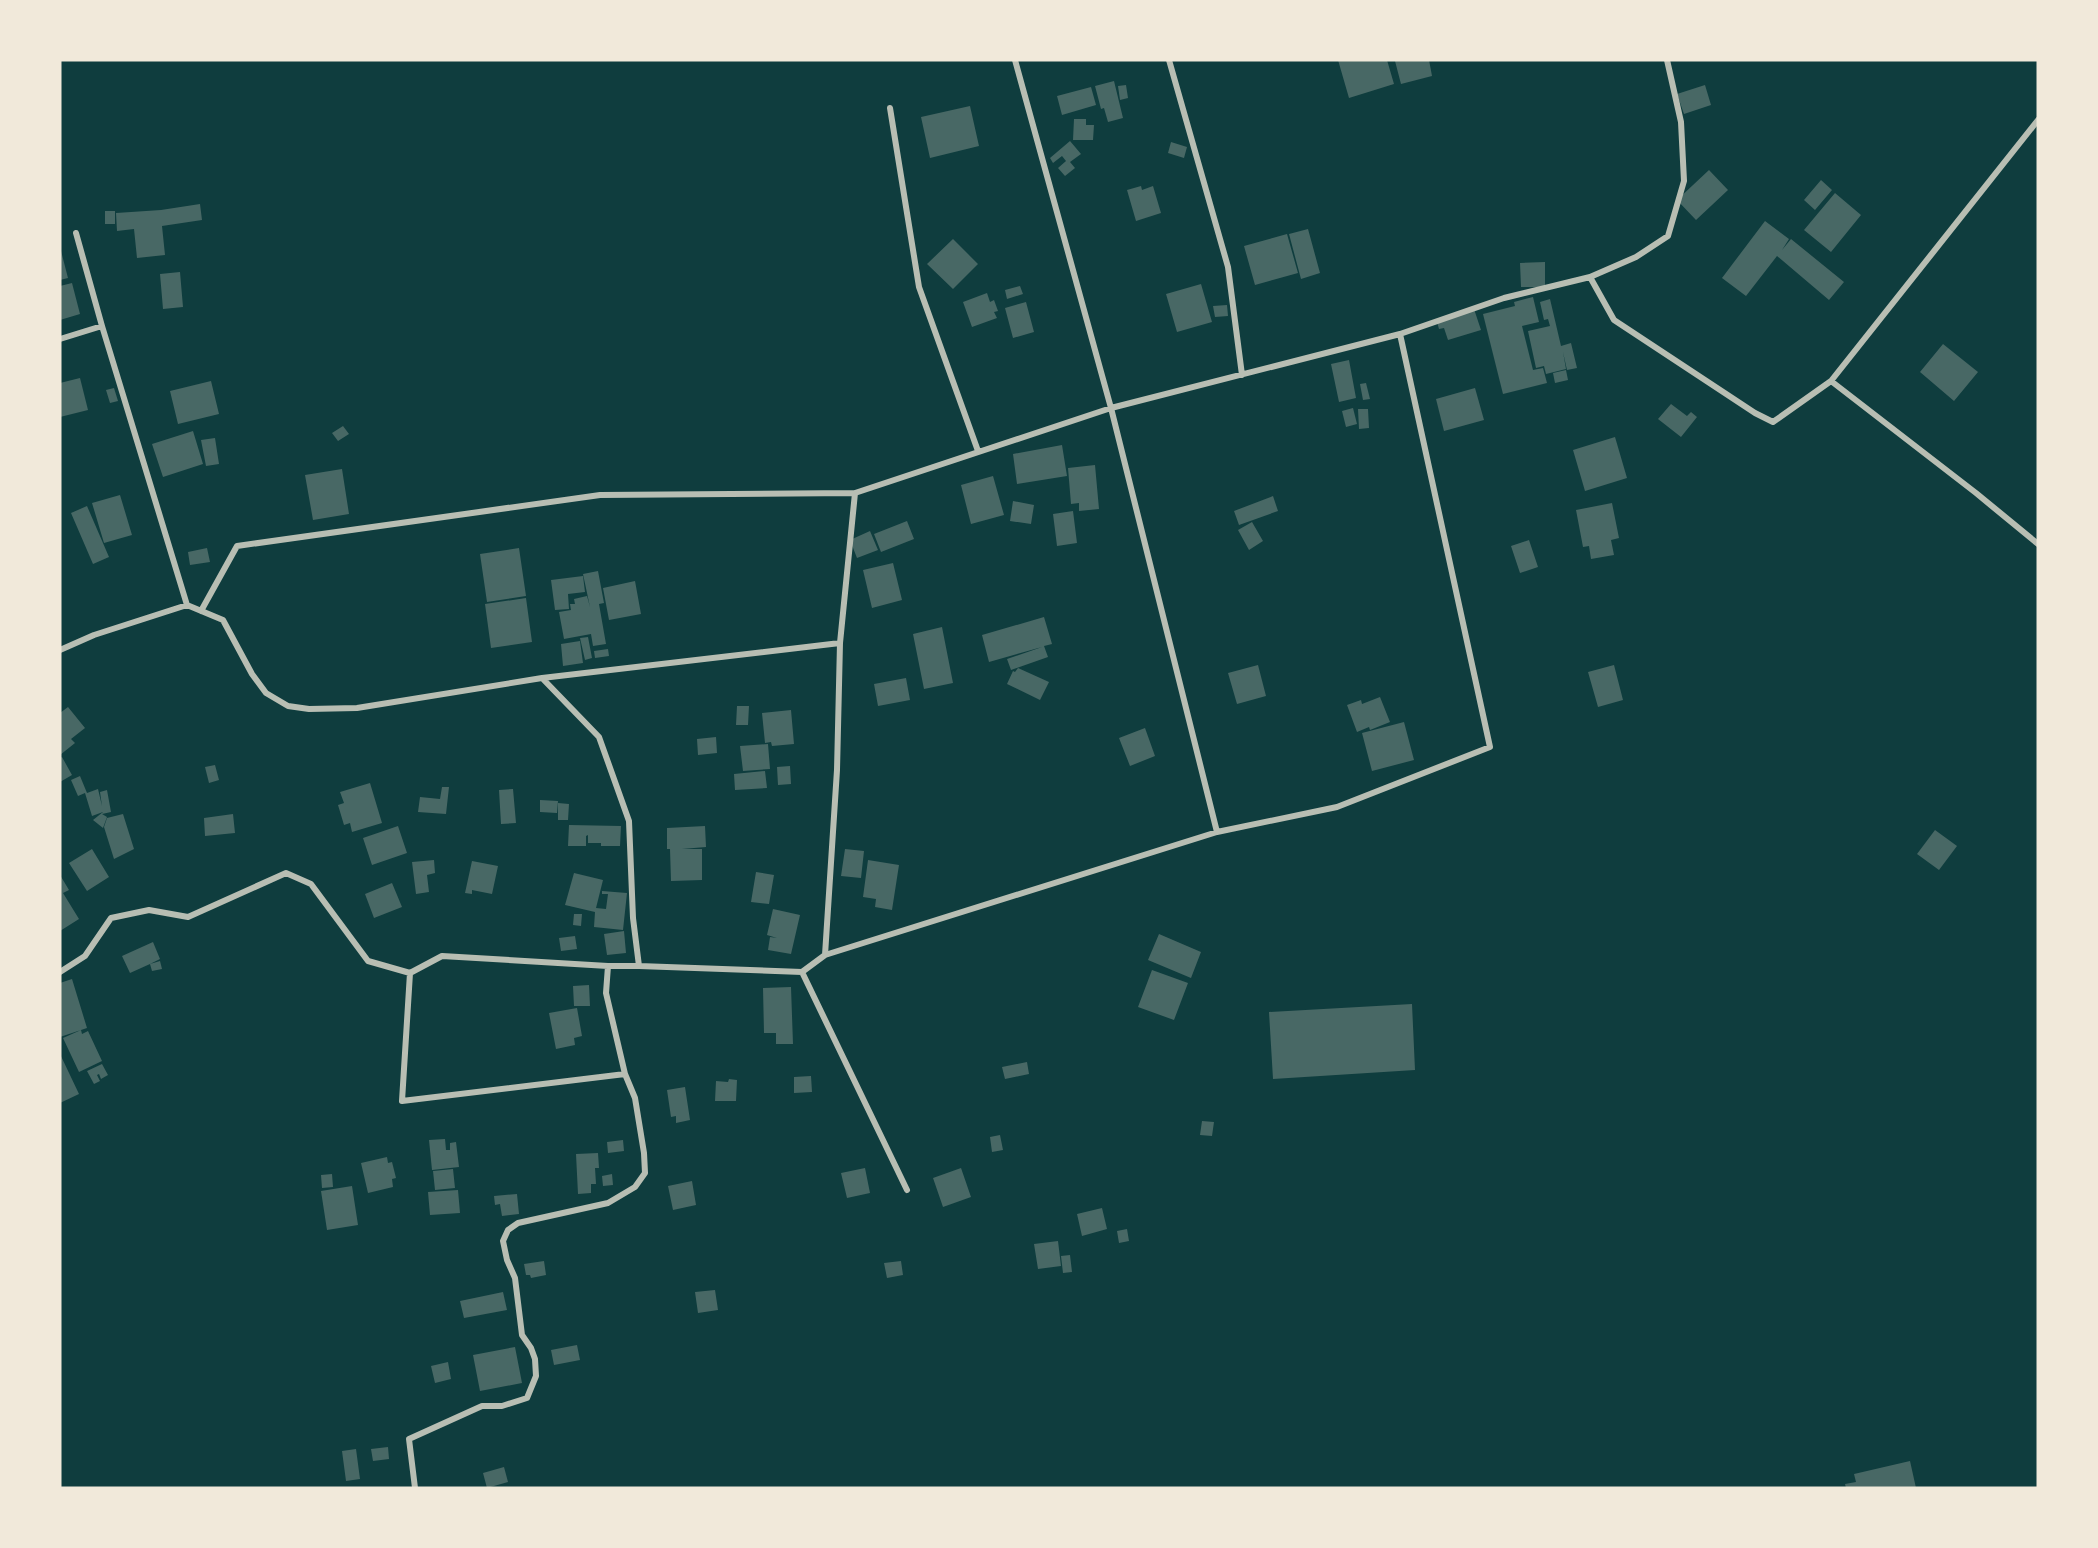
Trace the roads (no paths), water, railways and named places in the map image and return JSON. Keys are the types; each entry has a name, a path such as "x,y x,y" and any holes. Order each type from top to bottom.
{"street":[{"path":"1015,60 1111,408 1216,832"},
{"path":"1169,60 1228,267 1242,375"},
{"path":"201,610 237,546 600,495 855,493 978,450 1111,408 1400,334 1504,298 1590,277 1636,257 1668,236 1684,181 1681,122 1667,60"},
{"path":"890,108 920,287 978,450"},
{"path":"1590,277 1614,320 1773,422 1831,381 2038,120"},
{"path":"76,233 187,605"},
{"path":"60,339 102,326"},
{"path":"60,972 84,956 111,918 149,910 188,917 286,873 311,884 368,961 410,973 442,956 608,966 802,972 825,955 1216,832 1337,807 1490,747 1400,334"},
{"path":"1831,381 1976,492 2038,544"},
{"path":"825,955 837,770 840,643 855,493"},
{"path":"60,650 94,635 187,605 223,620 256,681 266,693 288,706 309,709 357,708 543,678 840,643"},
{"path":"543,678 599,737 629,821 633,918 639,966"},
{"path":"415,1488 409,1439 482,1406 502,1406 527,1398 536,1376 535,1359 522,1335 514,1278 503,1241 508,1230 518,1223 608,1203 635,1187 645,1173 635,1098 625,1074 606,993 608,966"},
{"path":"802,972 907,1190"},
{"path":"410,973 402,1101 625,1074"}]}
